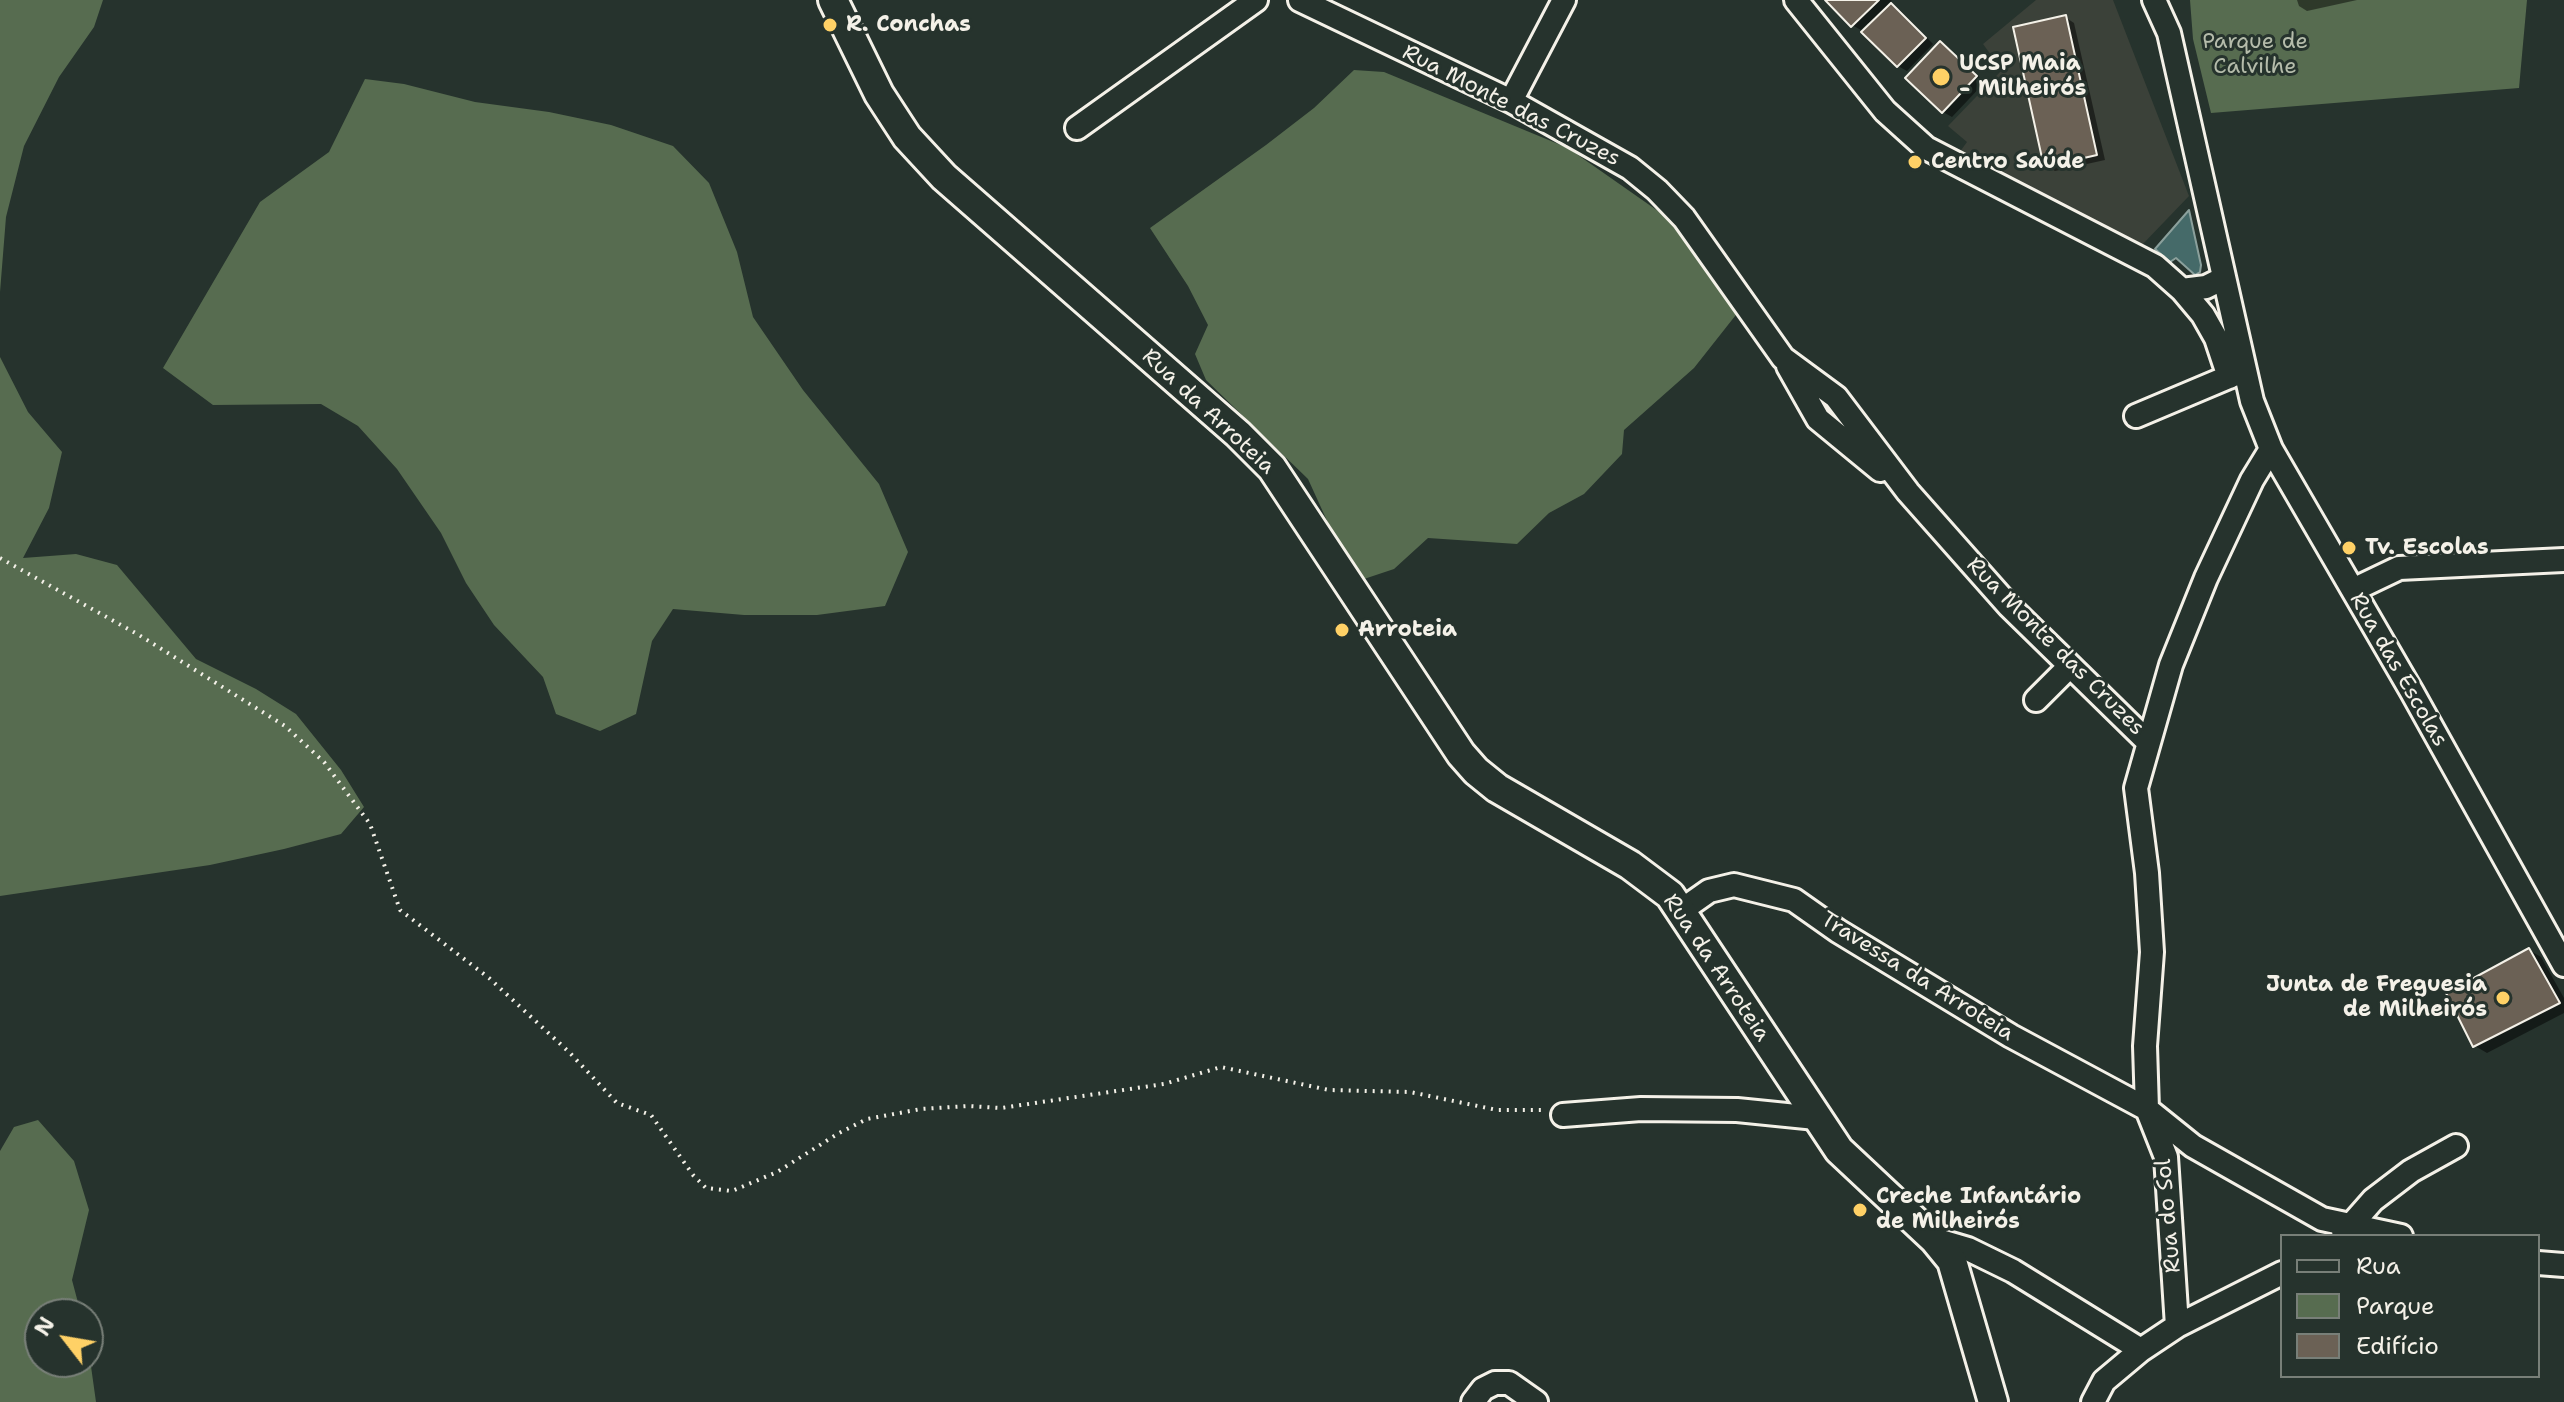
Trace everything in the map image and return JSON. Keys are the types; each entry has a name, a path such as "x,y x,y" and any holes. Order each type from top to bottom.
{"main road":[{"name":"Rua da Arroteia","path":"833,0 879,94 907,137 925,157 1238,434 1272,468 1461,754 1476,771 1497,788 1630,865 1670,895 1839,1150 1934,1239 1952,1261 1993,1402"}],"street":[{"path":"1077,128 1256,0"},
{"name":"Rua Monte das Cruzes","path":"1300,0 1511,101 1630,168 1657,190 1684,218 1783,358 1836,397 1908,492 2009,606 2148,742 2136,788 2147,873 2152,952 2145,1046 2147,1109"},
{"path":"1511,101 1564,0"},
{"name":"Rua das Escolas","path":"1796,0 1885,111 1926,148 2155,266 2182,290 2203,315 2252,401 2271,449 2564,965"},
{"name":"Rua das Escolas","path":"2154,0 2169,33 2224,278 2237,373"},
{"path":"2182,290 2206,287 2224,278"},
{"path":"2136,416 2237,373"},
{"path":"2148,742 2171,665 2206,578 2252,480 2271,449"},
{"path":"2353,590 2399,568 2564,560"},
{"path":"2036,700 2070,666"},
{"name":"Travessa da Arroteia","path":"1682,910 1709,891 1734,885 1794,900 1838,931 2011,1036 2147,1109"},
{"path":"1563,1115 1641,1109 1723,1110 1816,1118"},
{"path":"2147,1109 2193,1146 2322,1219 2343,1230 2382,1234"},
{"name":"Rua do Sol","path":"2147,1109 2166,1157 2177,1326"},
{"path":"2343,1230 2373,1200 2411,1171 2456,1146"},
{"path":"1934,1239 1968,1249 2013,1271 2141,1350"},
{"path":"2540,1263 2564,1265"},
{"path":"2093,1402 2104,1381 2141,1350 2177,1326 2280,1274"},
{"path":"1473,1402 1483,1389 1495,1383 1509,1383 1536,1402"}],"path":[{"path":"0,558 139,635 285,726 324,762 370,824 400,910 489,978 569,1052 617,1103 651,1115 693,1175 706,1188 732,1191 777,1172 867,1119 921,1109 968,1106 1001,1108 1135,1089 1221,1067 1329,1090 1410,1092 1497,1110 1551,1110 1563,1115"}],"shaded area":[{"path":"2036,0 2113,0 2189,196 2141,246 1959,153 1967,142 1948,126 2002,70 1983,44"}],"green space":[{"path":"0,0 103,0 94,27 59,77 24,146 6,217 0,292"},
{"name":"Parque de Calvilhe","path":"2190,0 2527,0 2519,88 2211,113 2193,39"},
{"path":"1354,70 1384,72 1568,148 1688,232 1739,311 1694,368 1624,430 1622,454 1584,494 1549,513 1517,544 1428,538 1394,569 1355,582 1308,479 1206,380 1195,354 1208,325 1188,286 1150,228 1314,108"},
{"path":"365,79 611,125 673,146 709,183 737,252 753,317 803,390 879,484 908,552 885,606 817,615 744,615 673,609 652,641 636,714 600,731 556,714 543,677 494,625 466,583 441,533 397,469 358,426 321,404 213,405 163,368 260,202 329,152"},
{"path":"0,357 28,412 62,452 49,508 23,558 76,554 117,565 196,659 256,689 296,714 341,770 364,807 341,834 210,865 0,896"},
{"path":"38,1120 74,1161 89,1210 72,1280 77,1298 24,1298 24,1378 93,1378 96,1402 0,1402 0,1151 14,1127"}],"water":[{"path":"2189,210 2201,265 2200,272 2195,275 2176,258 2170,262 2155,249"}],"building":[{"path":"1825,0 1879,0 1851,27"},
{"path":"1891,3 1926,38 1897,67 1861,32"},
{"path":"2066,15 2097,155 2044,167 2013,27"},
{"name":"UCSP Maia - Milheirós","path":"1940,41 1977,76 1942,113 1905,78"},
{"name":"Junta de Freguesia de Milheirós","path":"2529,948 2560,1003 2473,1047 2446,993"}],"place":[{"name":"R. Conchas","path":"830,25"},
{"name":"UCSP Maia - Milheirós","path":"1941,77"},
{"name":"Centro Saúde","path":"1915,162"},
{"name":"Tv. Escolas","path":"2349,548"},
{"name":"Arroteia","path":"1342,630"},
{"name":"Junta de Freguesia de Milheirós","path":"2503,998"},
{"name":"Creche Infantário de Milheirós","path":"1860,1210"}]}
